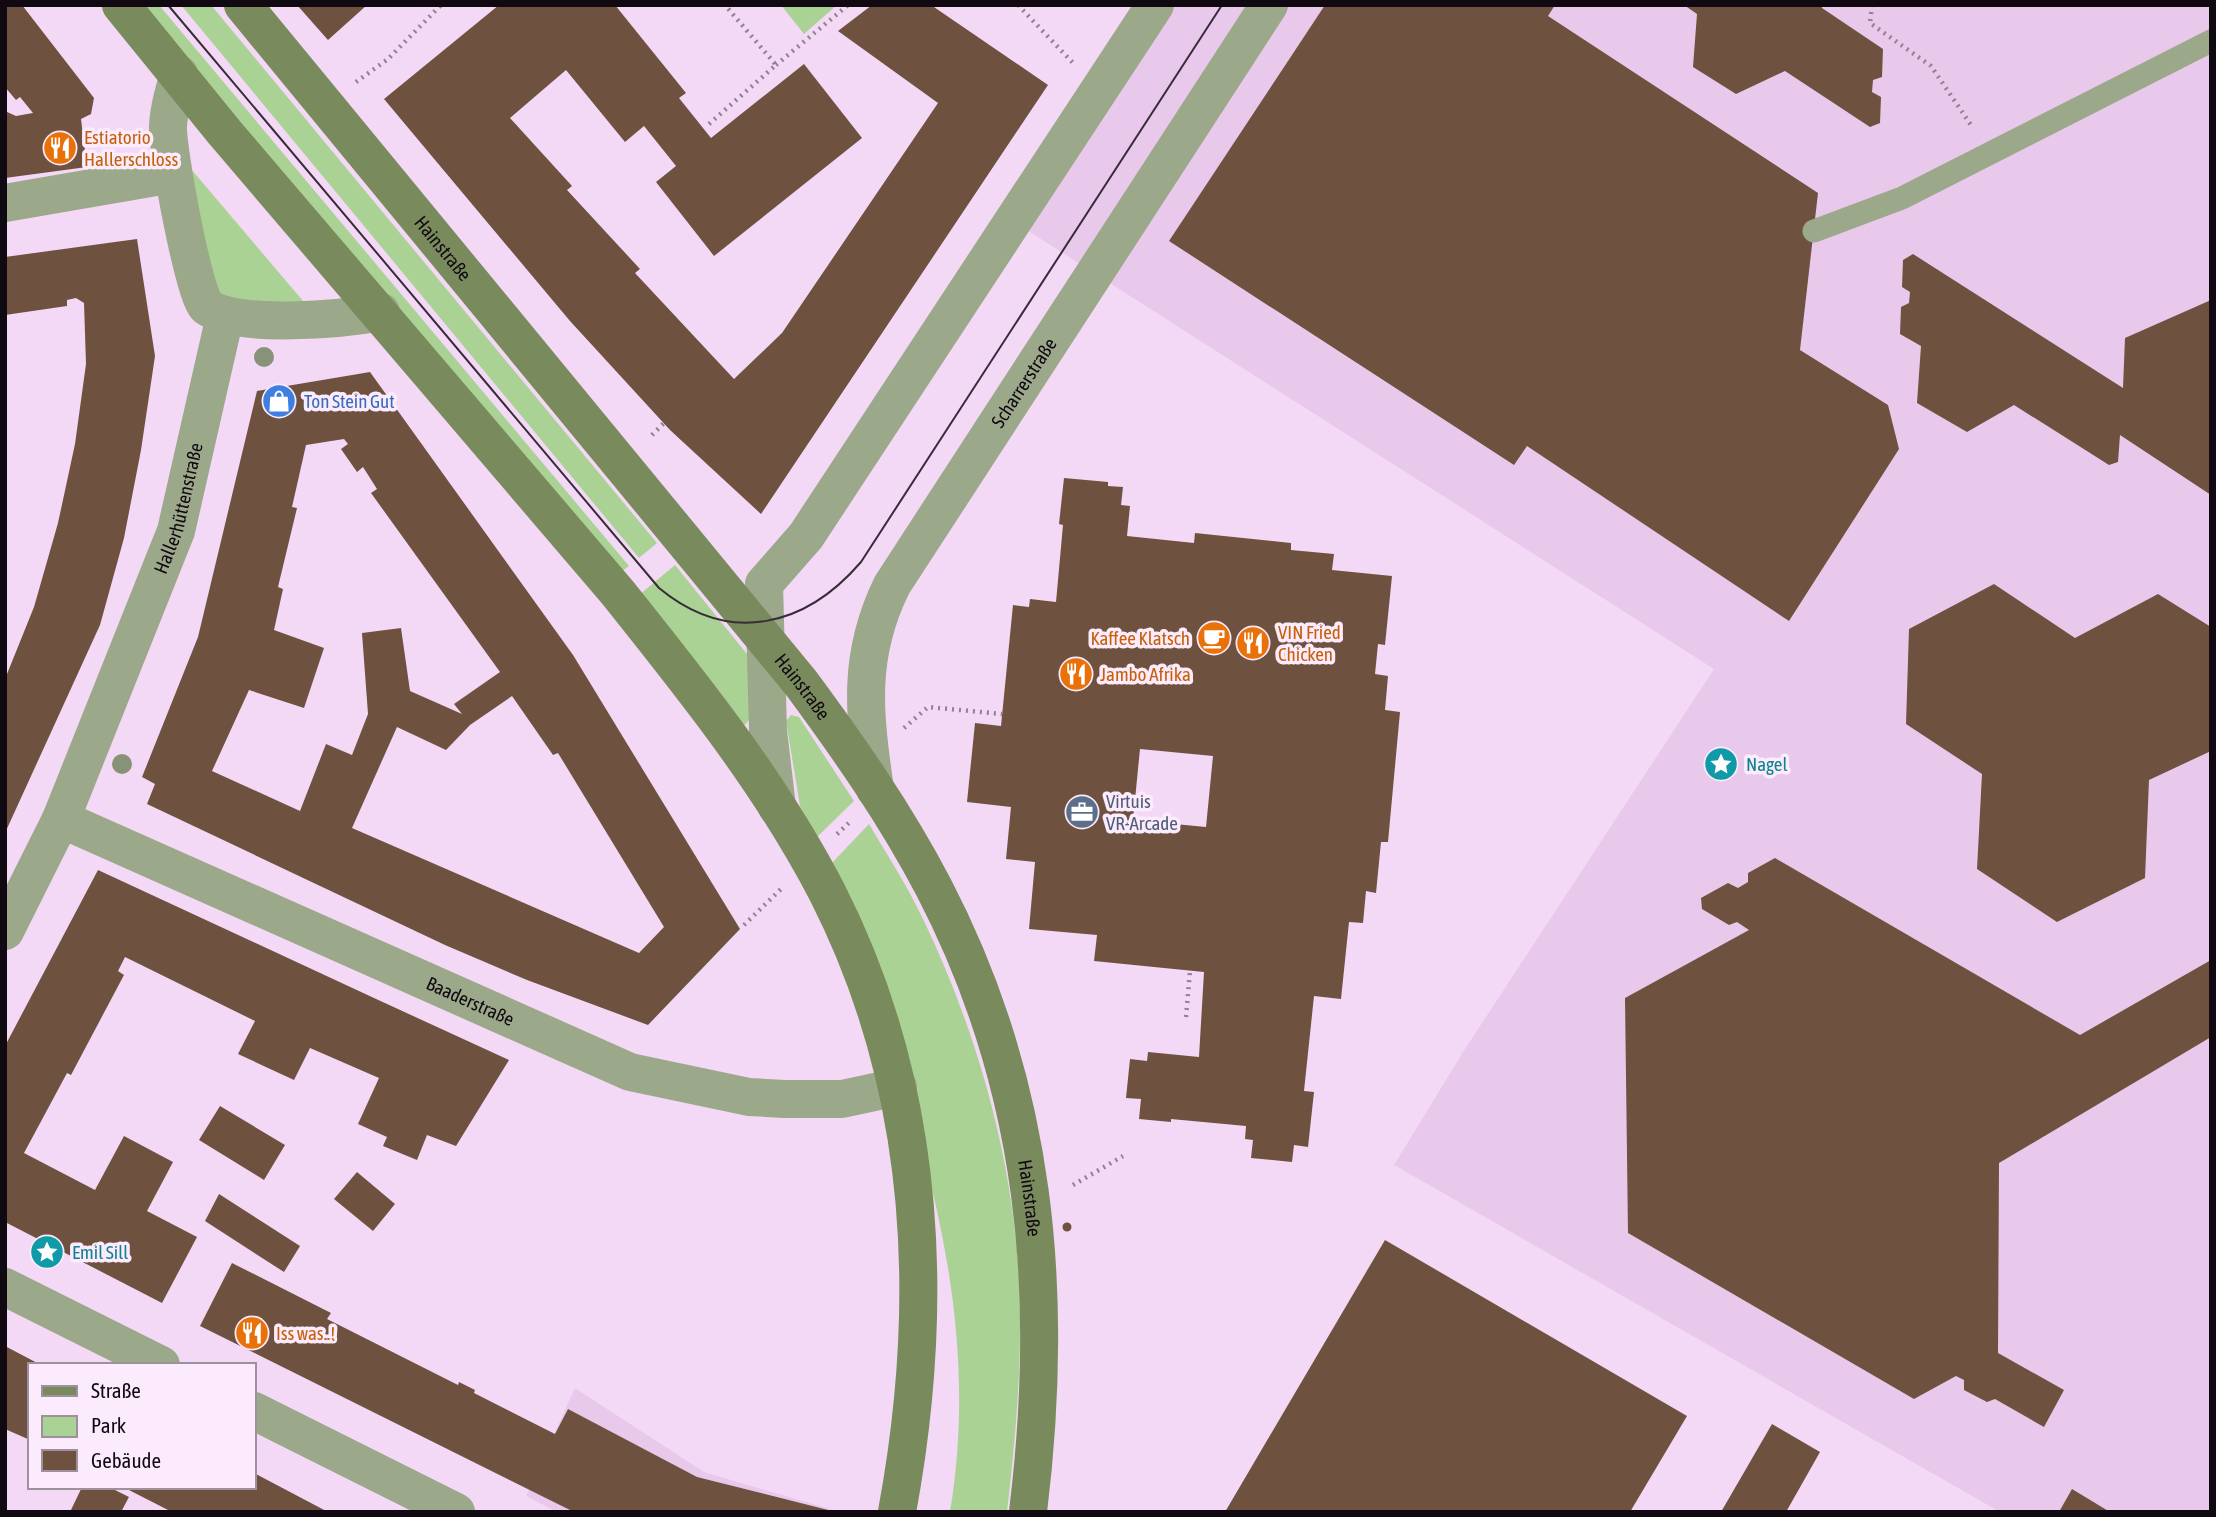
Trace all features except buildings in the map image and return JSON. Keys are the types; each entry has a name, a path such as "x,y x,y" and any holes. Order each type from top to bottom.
{"main road":[{"path":"121,5 225,133 381,312 626,603 721,724 777,807 826,891 872,997 898,1087 915,1189 920,1311 914,1395 897,1512"},
{"name":"Hainstraße","path":"243,5 824,714 868,800 922,866 964,953 1001,1053 1033,1201 1040,1298 1038,1413 1028,1512"}],"street":[{"path":"726,592 764,584 806,536 1155,5"},
{"name":"Scharrerstraße","path":"868,800 865,679 872,633 892,585 1269,5"},
{"path":"179,74 168,126 173,174 195,283 205,306 225,317 251,320 338,318 381,312"},
{"path":"5,203 173,174"},
{"name":"Hallerhüttenstraße","path":"5,931 61,819 176,531 225,317"},
{"path":"764,584 768,731 777,807"},
{"name":"Baaderstraße","path":"61,819 643,1076 749,1097 785,1099 842,1099 898,1087"},
{"path":"5,1287 157,1363"},
{"path":"256,1412 456,1512"}],"lane":[{"path":"1814,231 1902,198 1989,151 2211,41"}],"path":[{"path":"348,88 388,59 441,5"},
{"path":"725,5 776,65"},
{"path":"709,124 848,5"},
{"path":"1018,5 1067,59 1104,83"},
{"path":"1871,5 1871,23 1931,66 1989,151"},
{"path":"652,435 664,423"},
{"path":"898,733 928,707 1002,714"},
{"path":"832,840 868,800"},
{"path":"744,925 789,881"},
{"path":"1186,1017 1190,971"},
{"path":"1073,1185 1123,1156"}],"shaded area":[{"path":"1164,5 2211,5 2211,1512 2000,1512 1394,1165 1463,1052 1714,669 1022,227"},
{"path":"575,1388 704,1472 840,1512 557,1512 526,1496"}],"green space":[{"path":"139,5 159,5 629,566 620,573"},
{"path":"181,5 211,5 657,543 639,558"},
{"path":"781,5 837,5 804,34"},
{"path":"191,169 309,308 212,298"},
{"path":"675,565 751,659 749,720 743,727 638,596"},
{"path":"791,715 799,717 854,801 816,838 800,806 786,721"},
{"path":"869,824 911,896 943,963 976,1050 1000,1140 1015,1232 1020,1307 1018,1395 1007,1512 950,1512 959,1427 957,1345 947,1263 931,1182 909,1103 830,865"}],"tram line":[{"path":"168,5 659,588 685,606 712,618 739,622 765,621 791,614 816,602 861,562 1222,5"}],"place":[{"name":"Estiatorio Hallerschloss","path":"60,148"},
{"name":"Ton Stein Gut","path":"279,401"},
{"name":"Kaffee Klatsch","path":"1214,638"},
{"name":"VIN Fried Chicken","path":"1253,643"},
{"name":"Jambo Afrika","path":"1076,674"},
{"name":"Nagel","path":"1721,764"},
{"name":"Virtuis VR-Arcade","path":"1082,812"},
{"name":"Emil Sill","path":"47,1252"},
{"name":"Iss was..!","path":"252,1333"}]}
